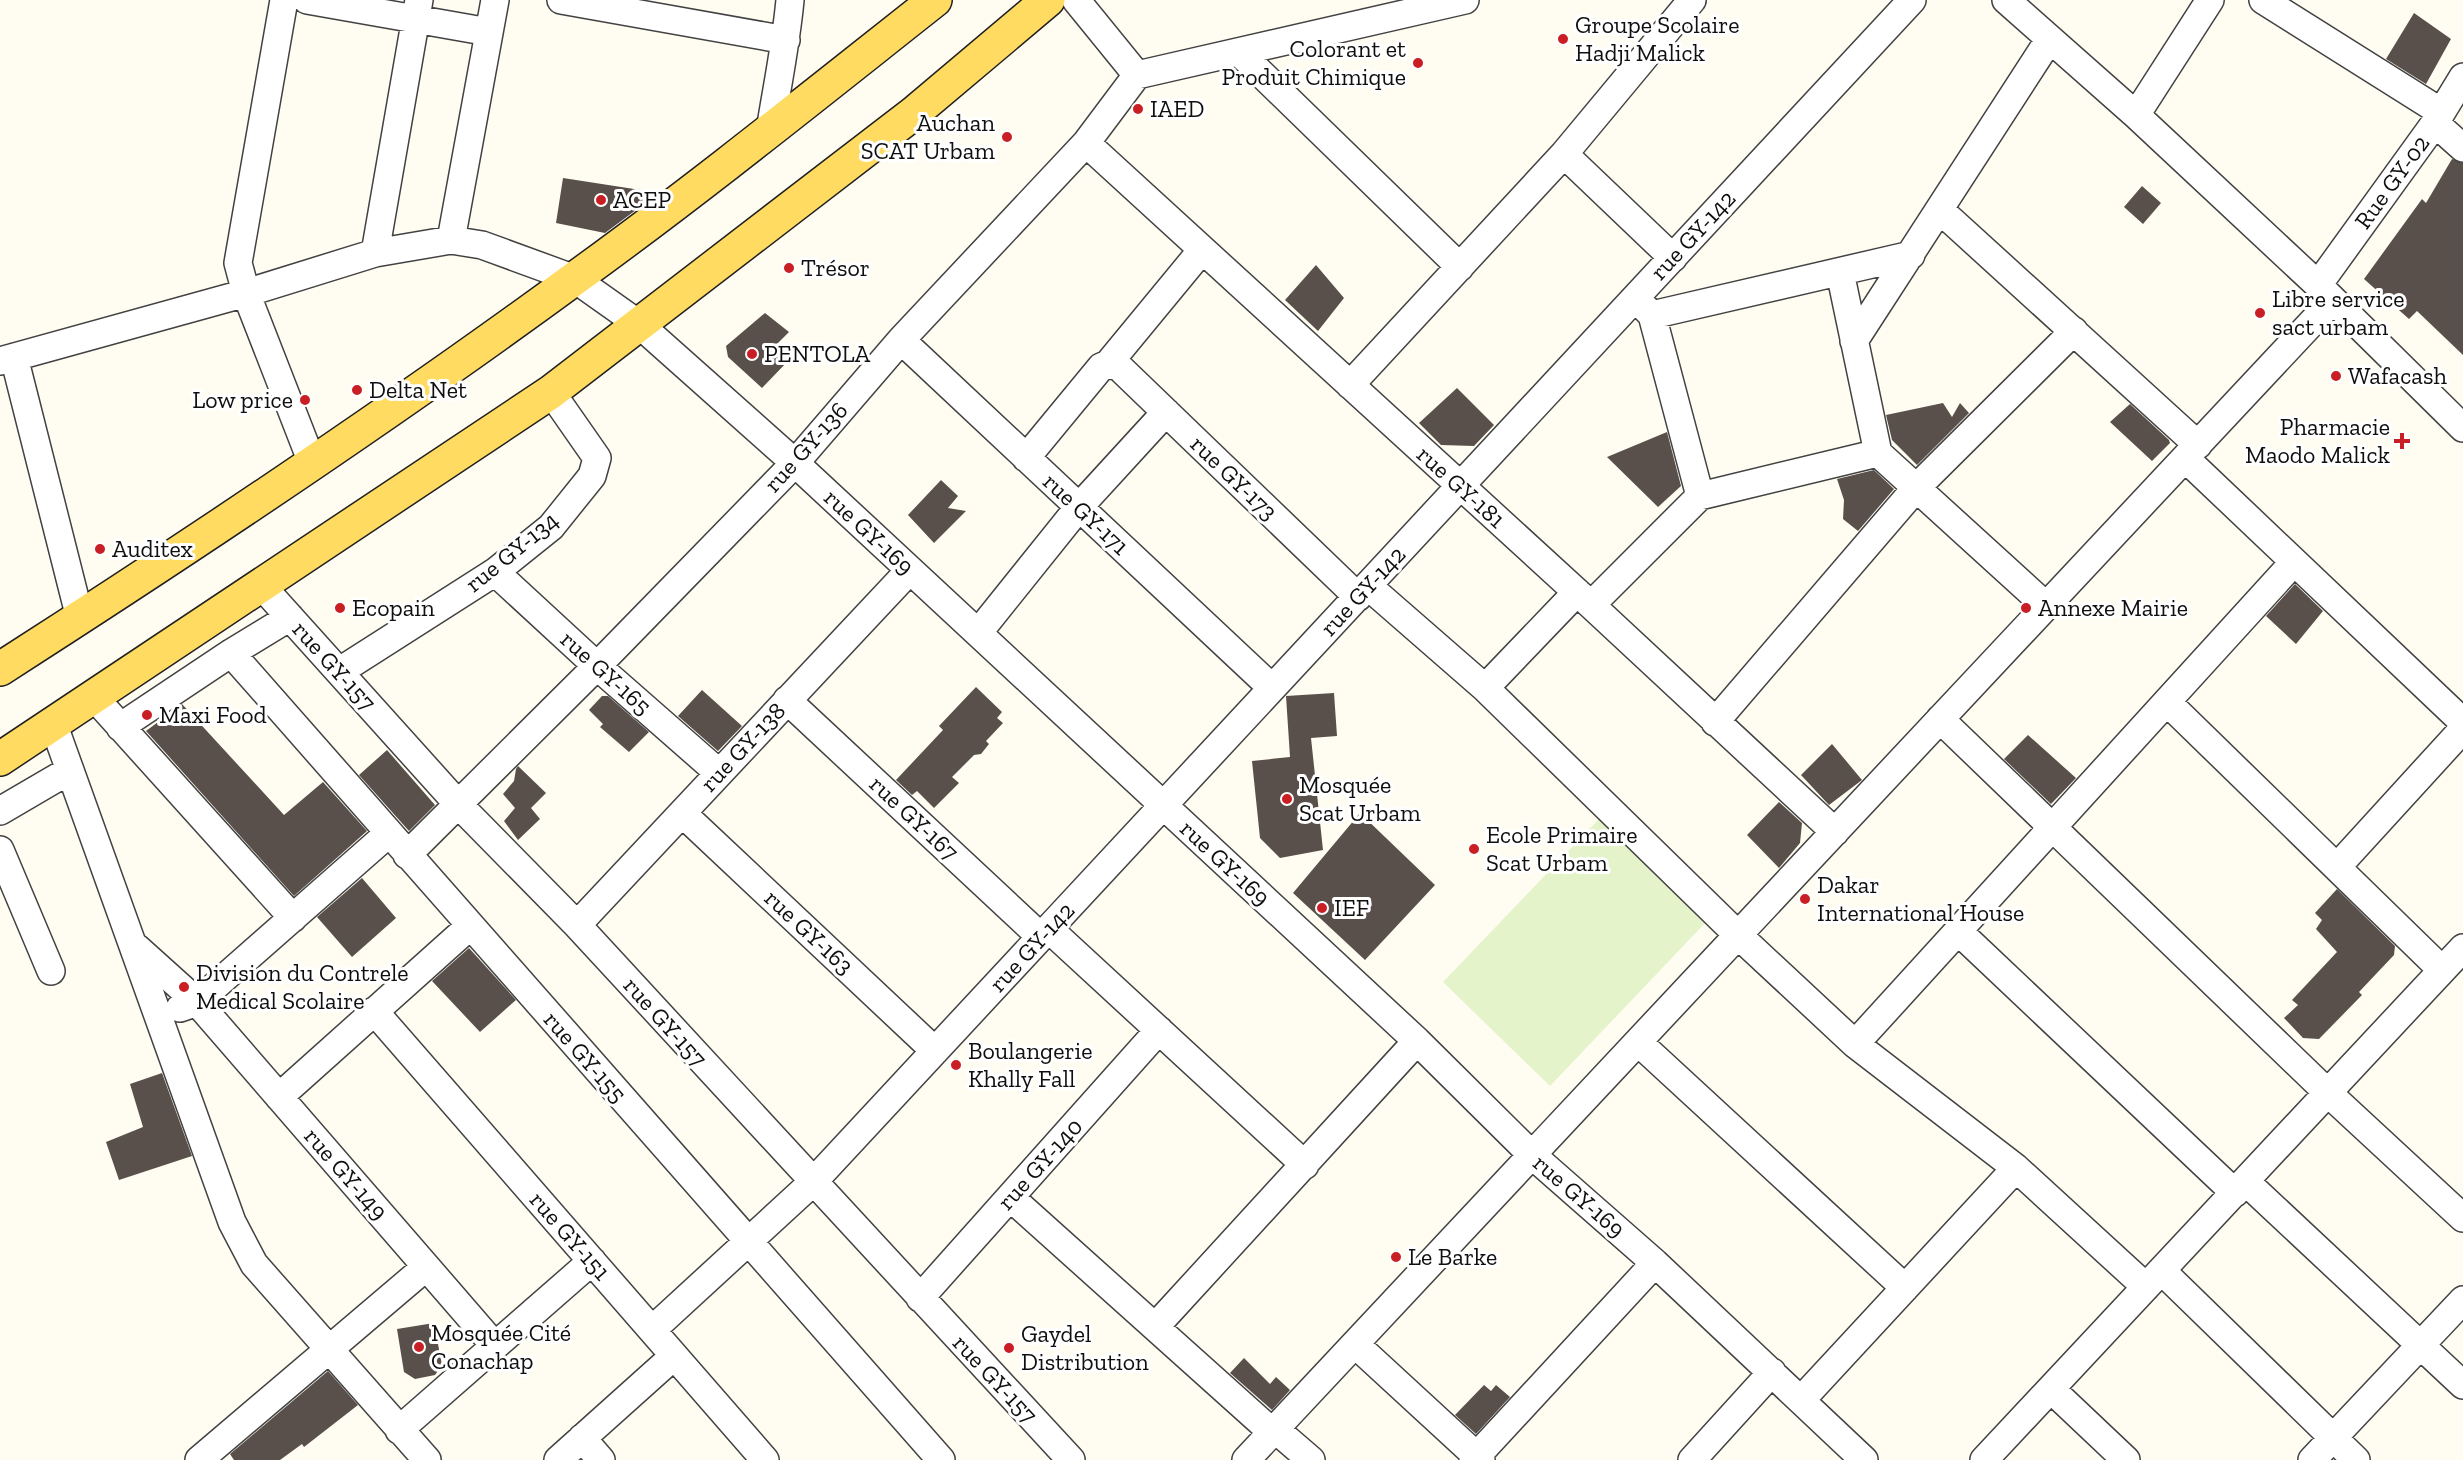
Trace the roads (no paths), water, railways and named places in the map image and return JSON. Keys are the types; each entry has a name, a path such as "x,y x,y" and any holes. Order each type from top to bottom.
{"main road":[{"path":"0,669 314,465 575,279 770,131 935,0"},
{"path":"0,759 551,392 914,113 1048,0"}],"street":[{"path":"284,0 238,262 246,292 314,465"},
{"path":"307,0 417,9 489,32"},
{"path":"451,240 495,0"},
{"path":"561,0 609,4 786,40"},
{"path":"770,131 786,40 790,0"},
{"path":"1076,0 1137,75 1465,0"},
{"path":"1350,385 1564,154 1692,0"},
{"name":"rue GY-142","path":"652,1330 813,1182 1460,487 1644,307 1673,258 1912,0"},
{"path":"2007,0 2049,40 2136,115 2325,293 2463,428"},
{"path":"2136,115 2210,0"},
{"path":"2264,0 2438,118 2463,148"},
{"path":"375,253 417,9"},
{"path":"1854,341 1941,211 2049,40"},
{"path":"1240,53 1460,267"},
{"name":"rue GY-136","path":"407,855 597,666 795,463 901,340 1086,143 1137,75"},
{"name":"Rue GY-02","path":"1246,1460 2192,452 2325,293 2463,77"},
{"name":"rue GY-181","path":"1086,143 1584,598 1835,832"},
{"path":"1564,154 1673,258"},
{"path":"1941,211 2074,331 2192,452 2294,562 2463,722"},
{"name":"rue GY-169","path":"7,359 375,253 451,240 482,245 575,279 640,325 795,463 1417,1041 1532,1155 1655,1263 1864,1460"},
{"path":"1026,458 1101,367 1108,364 1202,250"},
{"path":"1700,496 1644,307 1840,272 1911,255"},
{"path":"1840,272 1878,453 2046,606"},
{"path":"1715,722 1916,488 2074,331"},
{"name":"rue GY-171","path":"901,340 1272,688"},
{"path":"7,359 80,618"},
{"name":"rue GY-173","path":"1108,364 1119,367 1363,591 1485,688 1738,935 1855,1044 2016,1168 2154,1279 2356,1460"},
{"name":"rue GY-134","path":"339,671 495,572 551,527 592,476 597,458 551,392"},
{"path":"978,633 1079,507 1166,412"},
{"path":"1485,688 1700,496 1878,453"},
{"path":"1855,1044 2294,562"},
{"name":"rue GY-138","path":"577,925 910,570"},
{"name":"rue GY-165","path":"495,572 597,666 719,773"},
{"name":"rue GY-157","path":"260,584 458,804 577,925 1071,1460"},
{"path":"120,727 231,652 290,616"},
{"name":"rue GY-155","path":"231,652 941,1460"},
{"path":"93,696 293,918"},
{"name":"rue GY-167","path":"787,700 1045,933 1159,1030 1305,1165"},
{"path":"2167,702 2442,970"},
{"path":"1940,719 2328,1093 2463,1218"},
{"path":"53,723 232,1222 254,1263 328,1349 374,1398 409,1449 495,1346 592,1261"},
{"path":"2337,867 2463,729"},
{"path":"0,811 70,770"},
{"name":"rue GY-163","path":"682,813 935,1051"},
{"path":"159,1016 197,1002 389,833"},
{"path":"0,850 51,971"},
{"path":"279,1097 470,926"},
{"path":"1959,931 2240,1187 2463,1385"},
{"name":"rue GY-149","path":"134,945 197,1002 495,1346"},
{"path":"1984,1460 2052,1390 2463,948"},
{"name":"rue GY-151","path":"375,1011 765,1460"},
{"name":"rue GY-140","path":"920,1298 1159,1030"},
{"path":"1155,1327 1417,1041"},
{"path":"1638,1042 1905,1288"},
{"path":"1802,1400 2016,1168"},
{"path":"1010,1197 1274,1431 1311,1460"},
{"path":"1355,1344 1476,1459 1655,1263"},
{"path":"199,1460 426,1267"},
{"path":"2312,1460 2463,1300"},
{"path":"558,1460 674,1356"},
{"path":"1692,1460 1772,1372"},
{"path":"2052,1390 2126,1460"},
{"path":"582,1438 601,1460"}],"place":[{"name":"Groupe Scolaire Hadji Malick","path":"1563,39"},
{"name":"Colorant et Produit Chimique","path":"1418,63"},
{"name":"IAED","path":"1138,109"},
{"name":"Auchan SCAT Urbam","path":"1007,137"},
{"name":"ACEP","path":"601,200"},
{"name":"Trésor","path":"789,268"},
{"name":"Libre service sact urbam","path":"2260,313"},
{"name":"PENTOLA","path":"752,354"},
{"name":"Wafacash","path":"2336,376"},
{"name":"Delta Net","path":"357,390"},
{"name":"Low price","path":"305,400"},
{"name":"Pharmacie Maodo Malick","path":"2402,441"},
{"name":"Auditex","path":"100,549"},
{"name":"Ecopain","path":"340,608"},
{"name":"Annexe Mairie","path":"2026,608"},
{"name":"Maxi Food","path":"147,715"},
{"name":"Mosquée Scat Urbam","path":"1287,799"},
{"name":"Ecole Primaire Scat Urbam","path":"1474,849"},
{"name":"Dakar International House","path":"1805,899"},
{"name":"IEF","path":"1322,908"},
{"name":"Division du Contrele Medical Scolaire","path":"184,987"},
{"name":"Boulangerie Khally Fall","path":"956,1065"},
{"name":"Le Barke","path":"1396,1257"},
{"name":"Mosquée Cité Conachap","path":"419,1347"},
{"name":"Gaydel Distribution","path":"1009,1348"}]}
